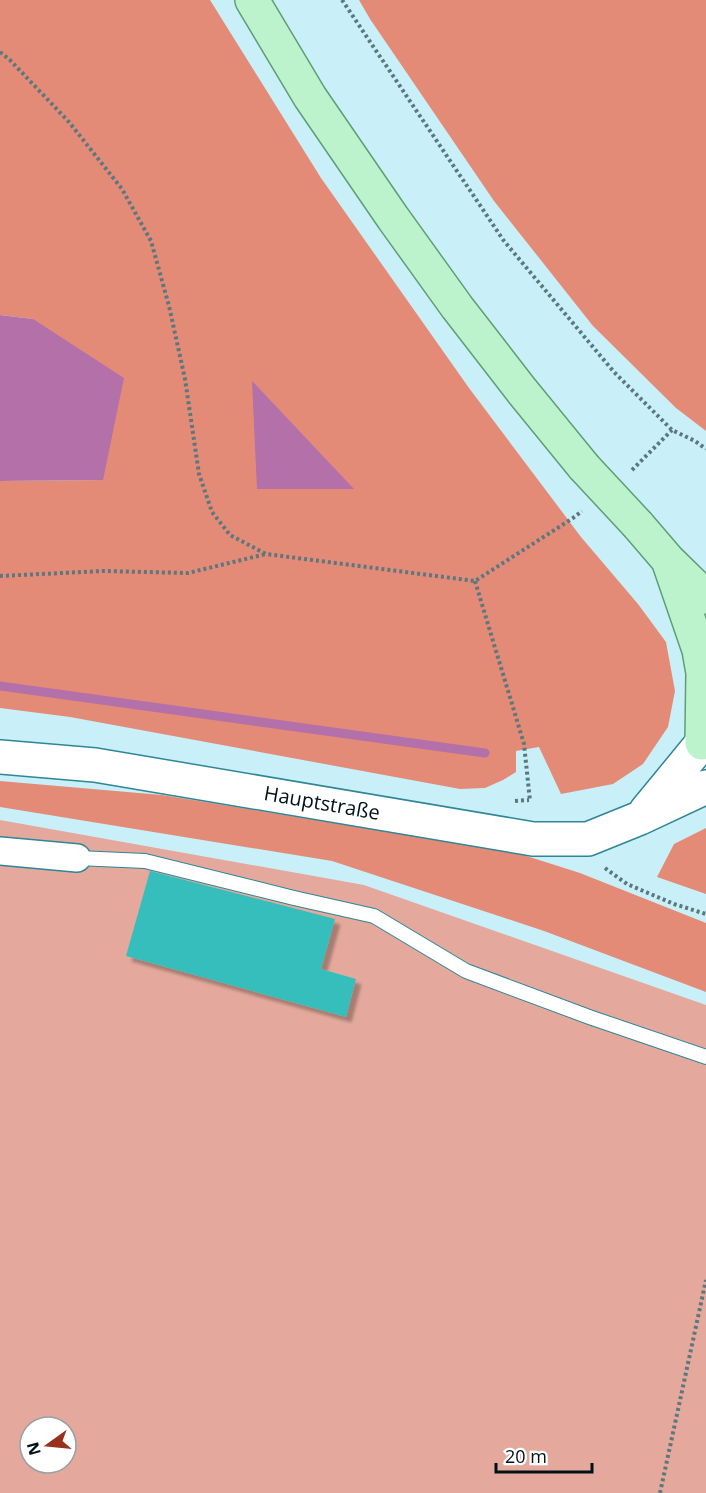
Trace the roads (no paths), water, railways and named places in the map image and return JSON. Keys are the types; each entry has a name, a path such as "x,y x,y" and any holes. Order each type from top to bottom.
{"main road":[{"path":"252,0 310,97 458,308 584,467 668,560 706,597"},
{"path":"668,560 699,650 704,674 704,740"}],"street":[{"name":"Hauptstraße","path":"640,818 704,740"},
{"name":"Hauptstraße","path":"0,757 95,765 533,839 588,838 640,818 706,787"},
{"path":"0,851 77,858"}],"lane":[{"path":"77,858 145,861 374,916 465,971 706,1057"}],"waterway":[{"path":"0,686 485,753"}]}
